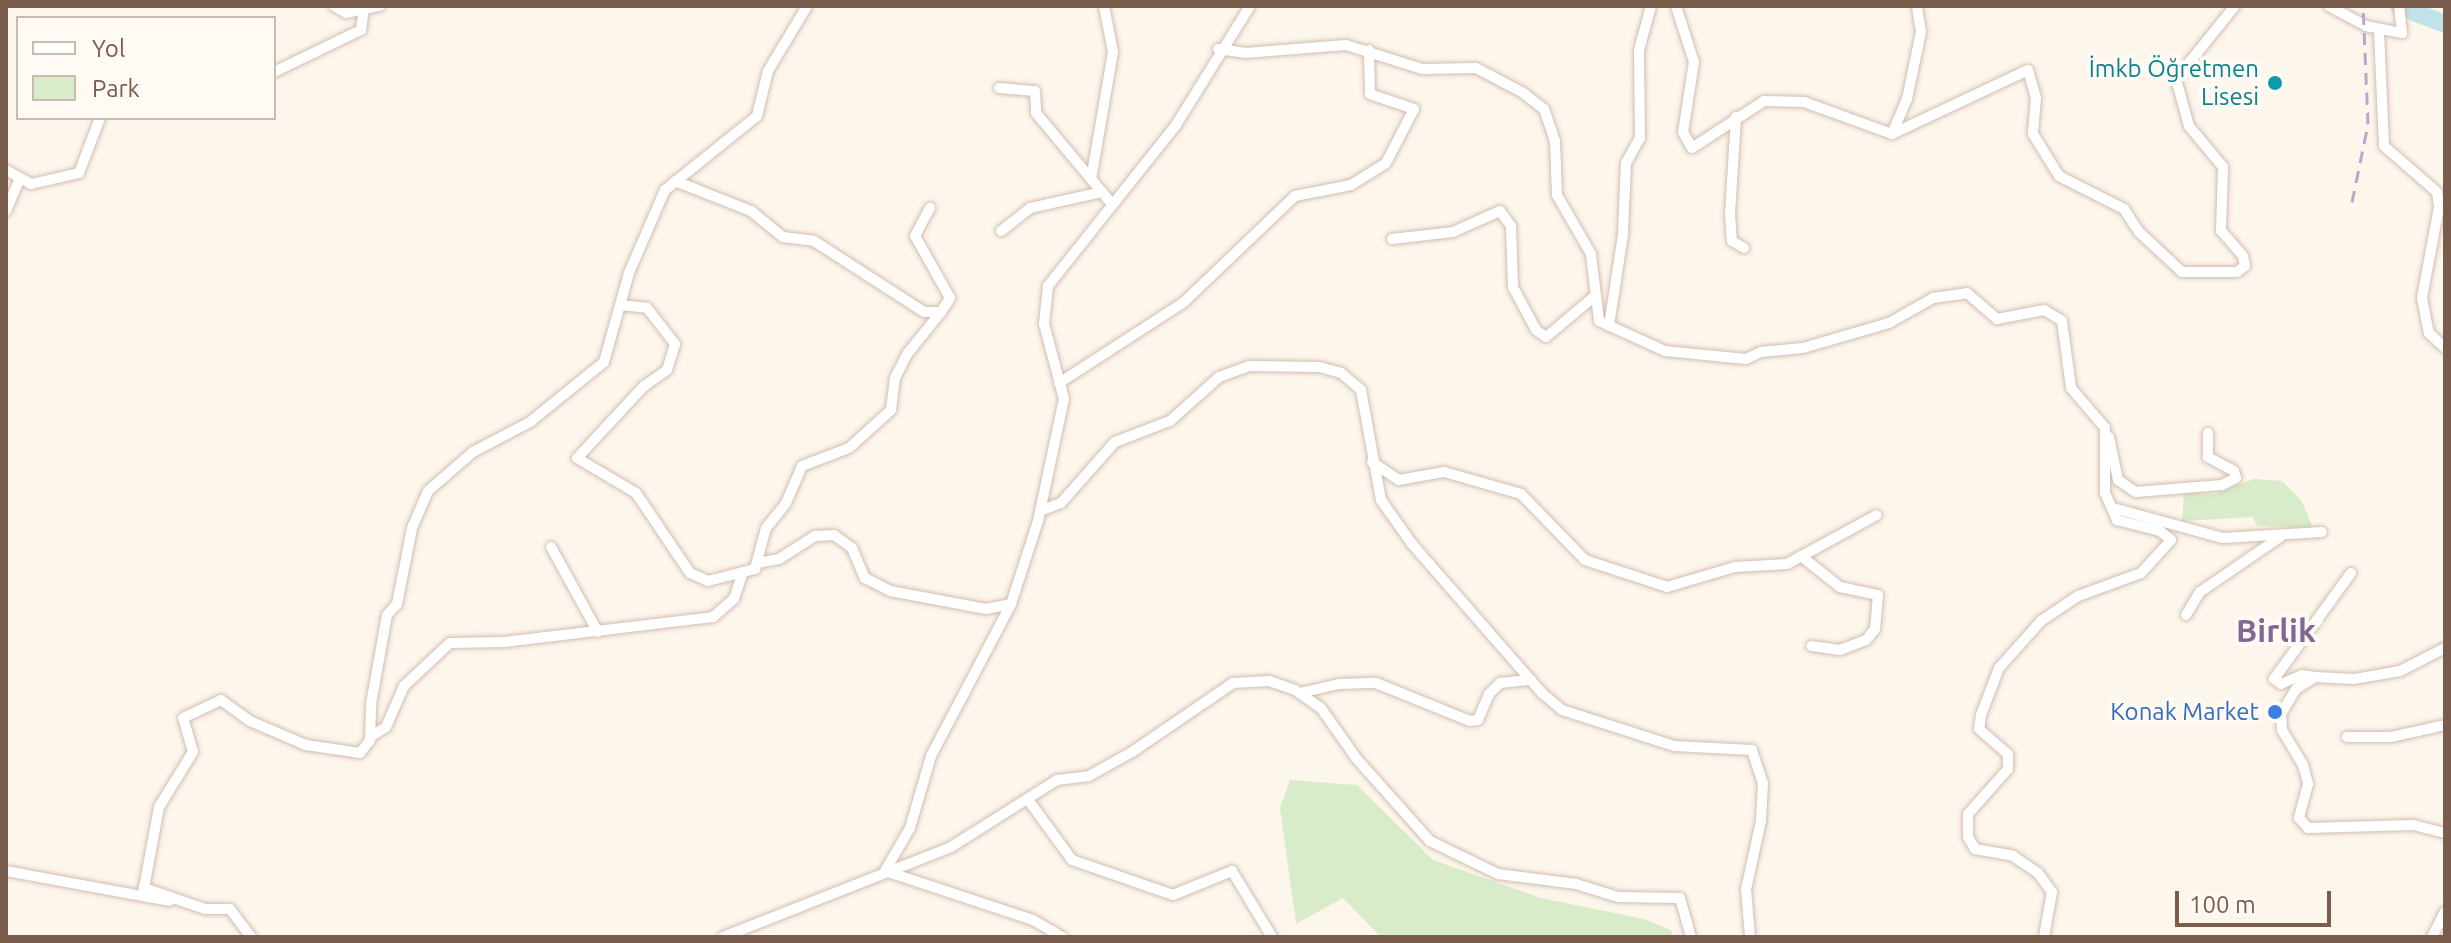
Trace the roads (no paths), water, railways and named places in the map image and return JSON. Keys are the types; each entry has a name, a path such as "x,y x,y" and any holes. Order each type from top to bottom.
{"street":[{"path":"334,6 346,13 380,6"},
{"path":"195,905 144,888 159,807 193,752 183,718 221,700 250,721 306,745 360,753 370,737 387,615 397,604 412,528 428,491 473,452 530,422 604,362 620,305 665,190 757,116 768,71 807,6"},
{"path":"1091,179 1113,52 1104,6"},
{"path":"885,871 910,828 931,756 1011,604 1040,511 1064,399 1044,324 1048,286 1176,125 1218,49 1250,6"},
{"path":"1609,326 1623,234 1626,163 1640,138 1639,50 1651,6"},
{"path":"1676,6 1694,62 1683,116 1686,145 1701,145 1736,117 1764,101 1804,102 1892,134 2028,70 2036,98 2033,134 2059,176 2124,209 2139,232 2182,272 2237,272 2245,266 2243,256 2221,231 2223,167 2189,126 2176,79 2235,6"},
{"path":"1892,134 1907,99 1921,32 1917,6"},
{"path":"2329,6 2379,31 2402,33 2399,6"},
{"path":"276,71 361,30 364,9"},
{"path":"2379,31 2384,146 2437,192 2439,207 2422,298 2429,333 2445,348"},
{"path":"1218,49 1245,53 1346,45 1422,69 1476,68 1544,109 1555,141 1557,195 1584,234 1599,321 1665,351 1746,359 1889,323 1933,298 1967,293 1997,319 2054,313 2065,330 2071,388 2105,428 2118,480 2136,492 2222,485 2236,478 2234,471 2208,457 2208,433"},
{"path":"1059,383 1184,302 1295,196 1351,185 1386,163 1414,109 1370,94 1369,50"},
{"path":"999,88 1035,91 1036,113 1112,204"},
{"path":"1736,117 1730,214 1732,241 1744,248"},
{"path":"6,170 31,184 79,173 99,120"},
{"path":"6,211 20,178"},
{"path":"675,181 751,211 783,237 814,241 924,312 941,312"},
{"path":"1001,231 1030,208 1102,192"},
{"path":"620,305 647,308 675,344 667,370 644,386 577,458 636,493 690,573 708,581 755,569 766,528 786,503 802,466 849,448 891,410 895,378 908,353 950,298 915,236 930,208"},
{"path":"1392,239 1453,232 1500,211 1511,226 1513,287 1536,330 1546,337 1595,296"},
{"path":"1040,511 1061,503 1115,442 1170,421 1219,377 1250,366 1319,367 1341,373 1361,390 1372,432 1372,462 1381,500 1412,544 1531,680 1562,710 1674,746 1752,750 1763,783 1761,821 1746,889 1750,937"},
{"path":"2044,937 2052,892 2038,873 2013,856 1975,849 1968,837 1968,814 2008,769 2008,754 1979,729 1981,715 1999,668 2041,621 2078,596 2141,573 2171,540 2160,531 2117,520 2105,493 2105,428"},
{"path":"1372,462 1399,480 1444,472 1521,494 1585,560 1667,587 1735,567 1787,564 1877,515"},
{"path":"2113,508 2223,538 2322,532"},
{"path":"757,563 779,559 815,536 834,535 852,548 865,578 890,591 986,609 1011,604"},
{"path":"2186,615 2200,592 2282,536"},
{"path":"551,547 598,632"},
{"path":"1801,556 1840,587 1878,595 1875,629 1866,640 1840,650 1811,646"},
{"path":"370,737 386,727 404,686 450,643 598,632 713,617 734,599 743,572"},
{"path":"2351,573 2274,679 2281,684 2302,675 2354,679 2400,671 2445,648"},
{"path":"2315,677 2296,689 2281,714 2282,730 2303,765 2308,784 2299,818 2308,828 2413,825 2445,833"},
{"path":"1300,693 1339,684 1376,683 1470,721 1478,720 1489,694 1500,683 1531,680"},
{"path":"723,937 951,847 1029,801 1057,780 1089,776 1233,683 1269,681 1300,693 1321,708 1356,758 1430,841 1498,874 1576,884 1618,897 1680,898 1691,937"},
{"path":"2347,737 2391,737 2445,725"},
{"path":"1029,801 1072,860 1158,890 1173,895 1232,871 1272,937"},
{"path":"6,871 230,909 251,937"},
{"path":"885,871 1033,920 1063,937"},
{"path":"2432,937 2445,912"}],"waterway":[{"path":"2399,6 2445,24"}],"railway":[{"path":"2352,202 2368,124 2363,6"}],"place":[{"name":"İmkb Öğretmen Lisesi","path":"2275,83"},
{"name":"Konak Market","path":"2275,712"}],"district":[{"name":"Birlik","path":"2276,630"}]}
